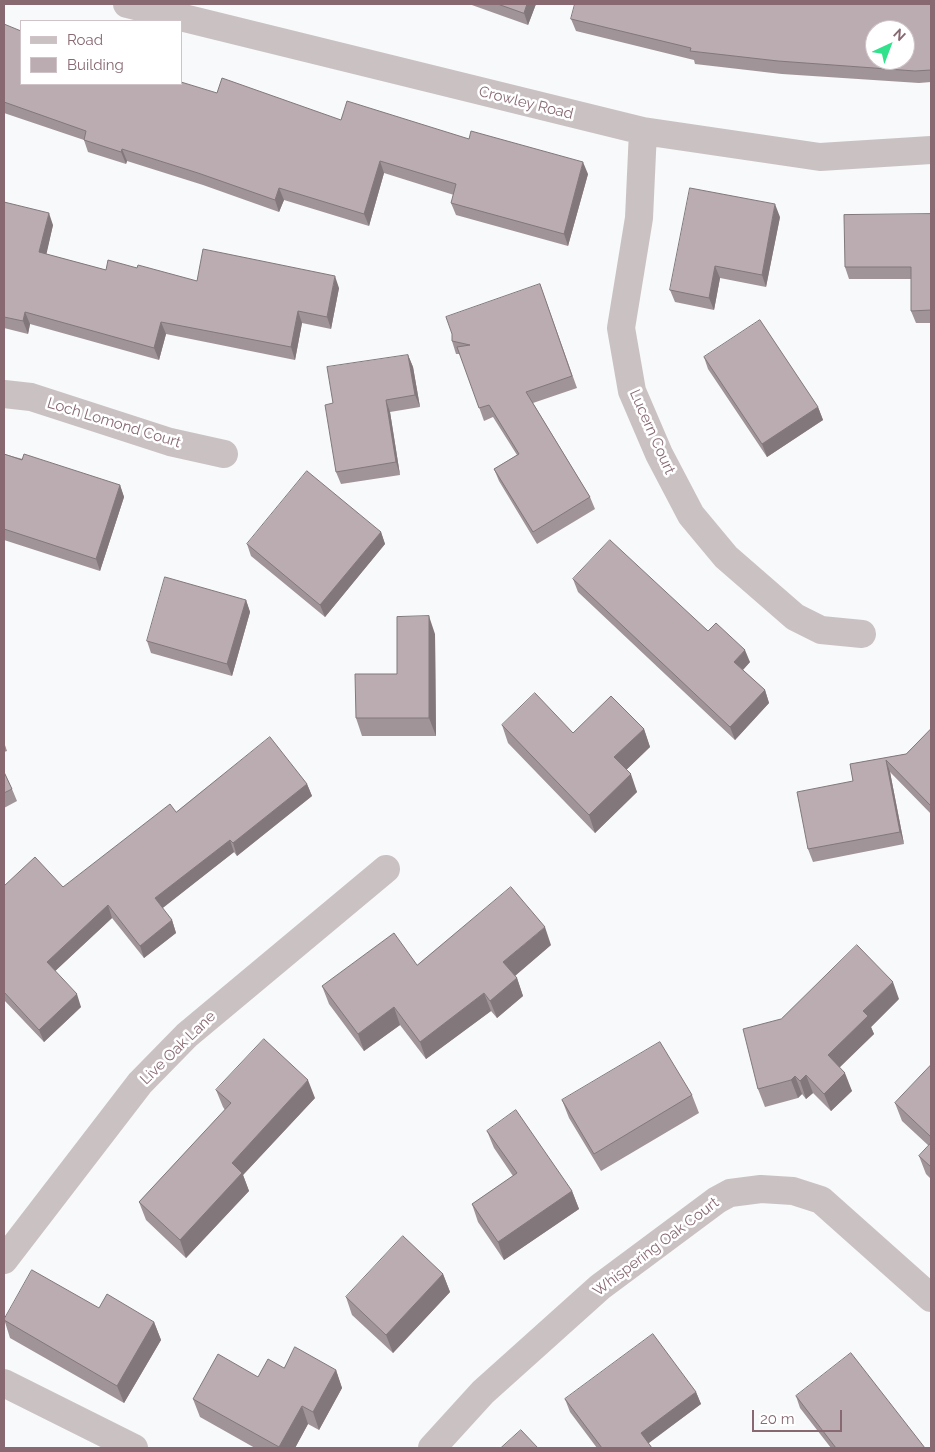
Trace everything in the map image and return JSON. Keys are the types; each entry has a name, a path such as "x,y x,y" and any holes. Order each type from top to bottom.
{"street":[{"name":"Crowley Road","path":"127,4 643,132 820,157 931,150"},
{"name":"Lucern Court","path":"643,132 639,218 620,328 632,391 659,454 691,515 726,556 795,617 821,630 862,634"},
{"name":"Loch Lomond Court","path":"4,394 31,397 170,442 224,454"},
{"name":"Live Oak Lane","path":"4,1260 140,1083 187,1035 386,869"},
{"name":"Whispering Oak Court","path":"432,1448 483,1392 600,1287 717,1200 730,1193 761,1189 793,1191 821,1200 931,1298"},
{"path":"4,1382 134,1448"}],"building":[{"path":"498,4 527,4 524,13"},
{"path":"575,4 931,4 931,70 915,71 901,70 915,70 915,20 865,20 865,67 778,61 690,51 691,48 571,19"},
{"path":"4,24 20,31 20,85 182,85 182,82 217,93 222,78 341,120 347,101 469,139 471,131 583,162 564,234 451,203 456,184 380,161 364,214 279,188 275,200 122,149 121,152 84,140 86,131 4,102"},
{"path":"690,188 775,204 762,275 715,266 709,298 670,290"},
{"path":"4,202 49,213 39,252 106,270 108,260 137,268 138,265 197,281 203,249 335,276 327,317 298,311 291,347 161,322 154,348 25,312 23,321 4,317"},
{"path":"931,214 931,310 911,311 911,267 845,267 844,215"},
{"path":"540,284 572,376 526,392 590,497 533,532 494,469 519,454 489,405 479,408 457,347 470,345 452,341 452,334 446,317"},
{"path":"760,320 818,407 762,444 704,357"},
{"path":"408,355 415,395 386,400 396,462 336,472 325,405 333,403 327,367"},
{"path":"4,454 22,460 24,454 120,485 96,559 4,529"},
{"path":"307,471 381,532 320,605 247,544"},
{"path":"610,540 708,631 716,623 745,650 734,662 765,690 730,727 573,579"},
{"path":"165,577 246,600 227,664 147,641"},
{"path":"429,616 429,718 356,718 355,674 397,674 397,617"},
{"path":"535,693 573,733 611,696 644,729 614,757 631,774 589,815 502,725"},
{"path":"931,729 931,806 886,760 900,832 808,849 797,792 853,781 850,764 906,754"},
{"path":"270,737 307,784 233,843 230,840 155,898 172,920 140,946 108,905 47,962 77,994 39,1030 4,992 4,886 35,857 63,887 170,804 176,812"},
{"path":"4,772 12,789 4,793"},
{"path":"511,887 545,927 503,962 517,978 490,1001 484,993 420,1042 394,1007 358,1034 322,986 394,933 417,965"},
{"path":"857,945 893,982 863,1011 868,1016 828,1055 845,1073 824,1094 806,1075 800,1081 795,1076 791,1080 758,1089 743,1029 781,1019"},
{"path":"264,1039 308,1080 232,1163 242,1173 180,1240 139,1202 231,1103 216,1090"},
{"path":"660,1042 692,1095 594,1154 562,1100"},
{"path":"931,1065 931,1137 895,1103"},
{"path":"516,1110 572,1191 498,1242 472,1204 517,1173 487,1131"},
{"path":"931,1143 931,1167 919,1156"},
{"path":"403,1236 443,1274 386,1335 346,1297"},
{"path":"32,1270 99,1308 107,1294 154,1322 117,1386 4,1320"},
{"path":"653,1334 696,1392 641,1433 652,1448 602,1448 565,1399"},
{"path":"295,1347 336,1370 313,1412 302,1406 279,1447 193,1399 218,1354 258,1377 268,1359 284,1368"},
{"path":"851,1353 925,1448 836,1448 796,1396"},
{"path":"521,1430 538,1448 501,1448"}]}
